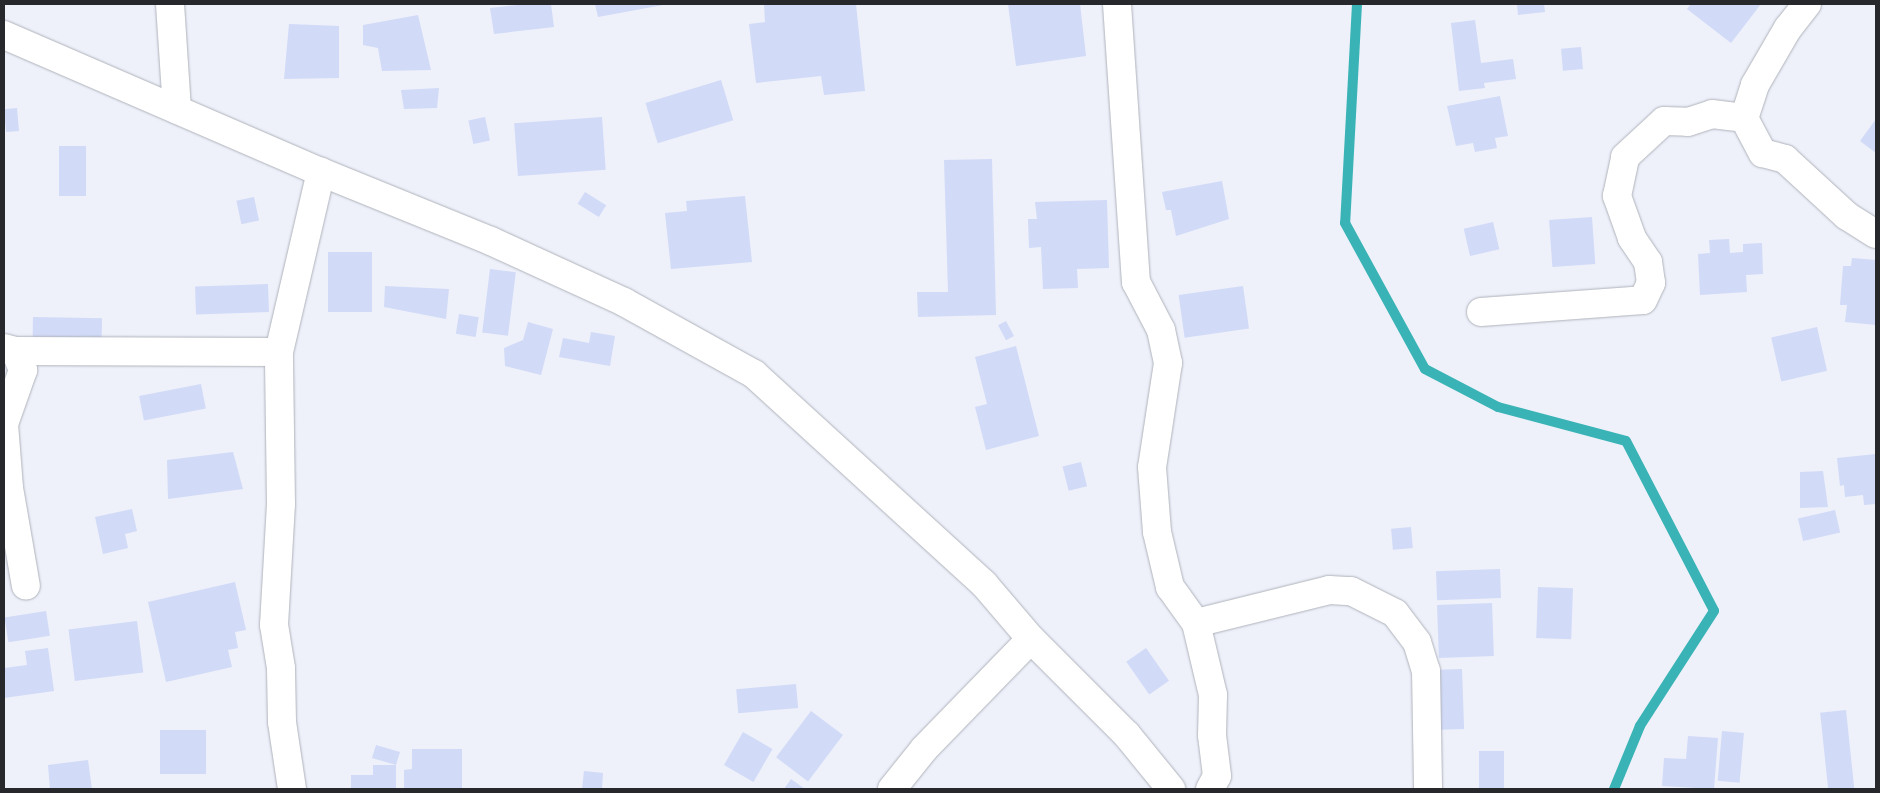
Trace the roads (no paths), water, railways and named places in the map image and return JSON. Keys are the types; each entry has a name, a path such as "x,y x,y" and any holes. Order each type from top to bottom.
{"street":[{"path":"170,4 177,110"},
{"path":"1118,4 1136,282 1161,330 1168,363 1152,467 1157,532 1170,587 1196,624 1212,695 1212,735 1216,776 1210,789"},
{"path":"1807,4 1788,28 1755,84 1744,118 1763,153 1785,159 1847,216 1876,234"},
{"path":"4,35 321,172 491,240 624,302 754,374 984,584 1031,639 1127,735 1171,789"},
{"path":"1481,312 1643,300 1651,283 1648,262 1632,238 1617,196 1625,157 1664,121 1688,122 1712,114 1744,118"},
{"path":"292,789 282,722 281,668 274,624 281,504 279,352 321,172"},
{"path":"10,349 279,352"},
{"path":"10,349 23,370 4,424 10,488 26,586"},
{"path":"1196,624 1328,590 1351,591 1395,613 1417,642 1426,671 1428,789"},
{"path":"892,789 924,749 1031,639"}],"waterway":[{"path":"1357,4 1345,223 1425,369 1498,407 1626,441 1714,611 1640,726 1614,789"}]}
